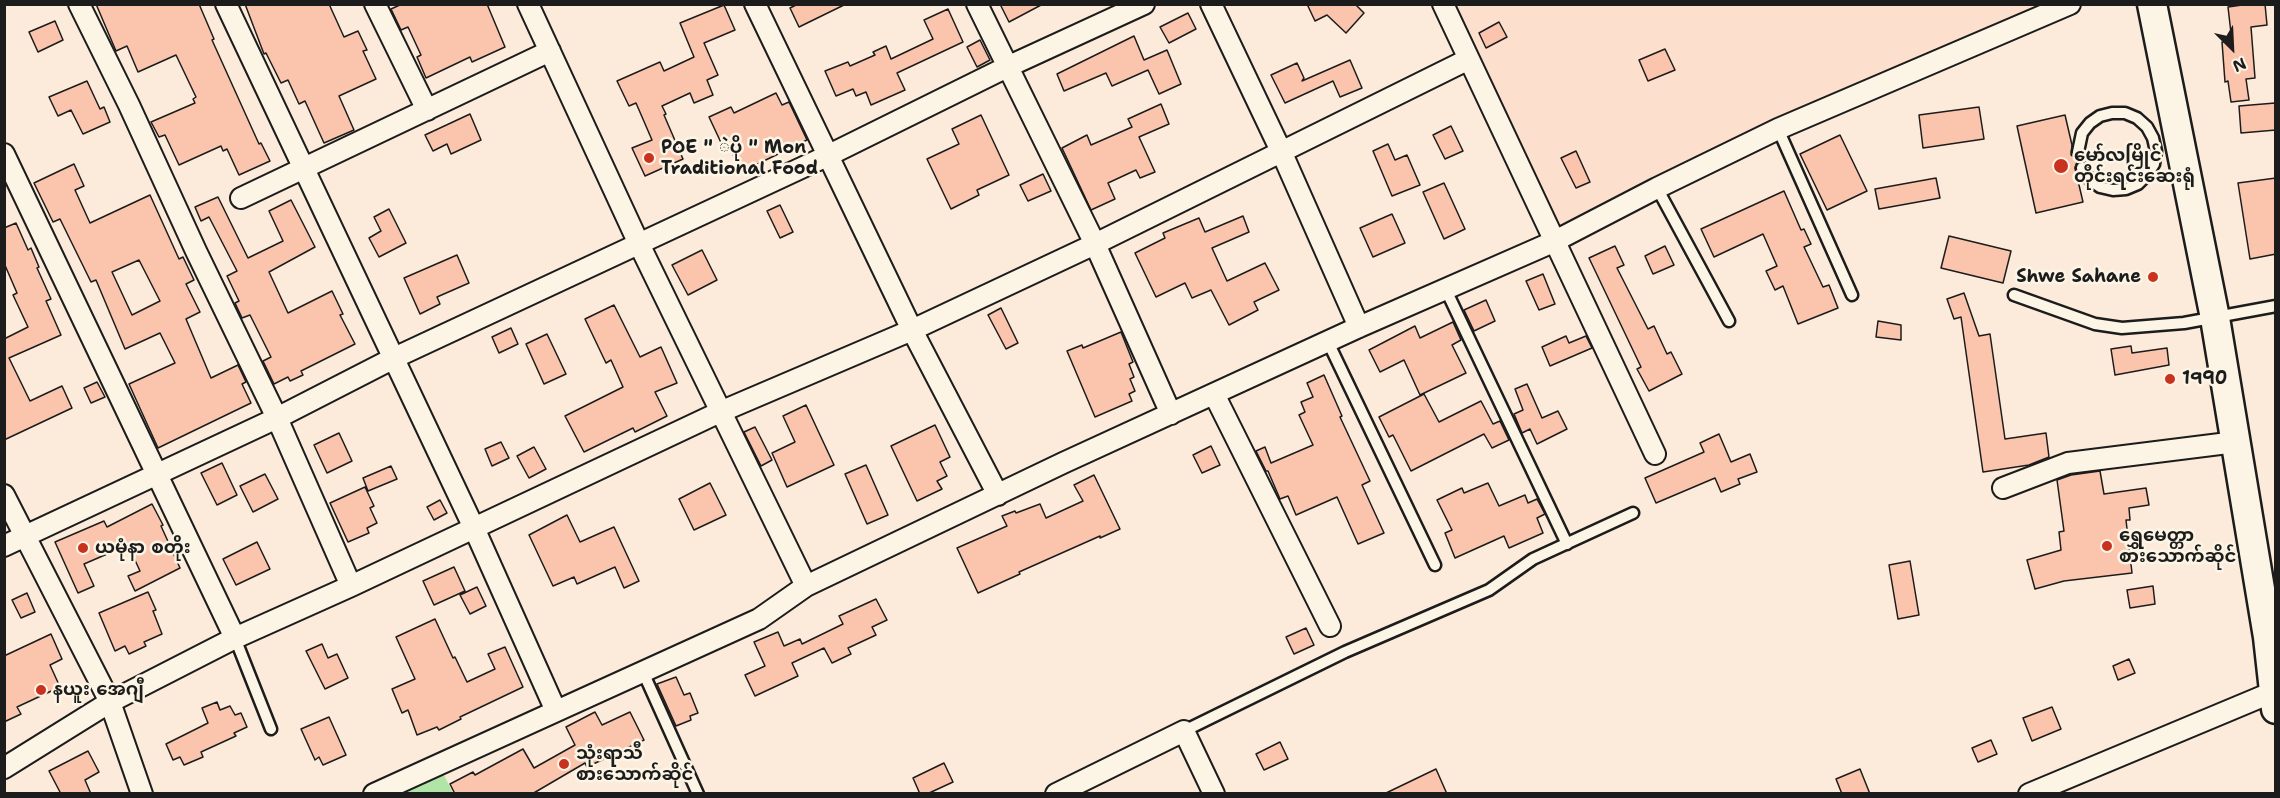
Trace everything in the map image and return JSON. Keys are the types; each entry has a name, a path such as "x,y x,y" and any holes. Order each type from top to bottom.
{"main road":[{"path":"2152,4 2165,134 2216,318 2268,637 2274,700"}],"street":[{"path":"79,4 277,418 351,586"},
{"path":"226,4 474,528 556,711"},
{"path":"375,4 427,110"},
{"path":"528,4 639,244 806,586"},
{"path":"755,4 912,330 998,495"},
{"path":"977,4 1095,244 1171,414"},
{"path":"4,546 277,418 394,358 827,156 1007,67 1144,4"},
{"path":"1211,4 1281,151 1359,327"},
{"path":"1443,4 1467,60 1655,454"},
{"path":"374,794 759,619 806,586 1359,327 1553,242 1778,129 2070,4"},
{"path":"241,198 550,51"},
{"path":"4,768 110,702 235,638 351,586 720,412 912,330 1095,244 1467,60"},
{"path":"4,154 235,638"},
{"path":"1214,394 1330,626"},
{"path":"2003,488 2068,463 2236,442"},
{"path":"4,495 110,702 142,794"},
{"path":"2029,794 2274,700"},
{"path":"1056,794 1184,731 1214,794"}],"lane":[{"path":"2078,152 2082,133 2090,123 2100,116 2112,113 2125,113 2137,118 2147,127 2165,134 2156,151 2154,164 2147,175 2138,184 2126,189 2113,190 2100,187 2090,180 2082,168"},
{"path":"1778,129 1852,295"},
{"path":"1657,188 1730,321"},
{"path":"1446,290 1567,544"},
{"path":"2014,296 2095,324 2122,328 2216,318 2276,306"},
{"path":"1328,342 1436,565"},
{"path":"1184,731 1345,652 1489,590 1533,559 1634,513"},
{"path":"235,638 271,729"},
{"path":"643,672 698,794"}],"shaded area":[{"path":"1442,5 2050,5 1553,231"}],"green space":[{"path":"442,771 453,793 393,794"}],"building":[{"path":"96,4 199,4 214,39 212,40 259,144 261,143 270,161 239,175 227,149 223,151 221,146 179,165 165,135 159,137 151,122 195,103 193,99 196,97 176,55 138,72 127,46 116,51"},
{"path":"245,4 329,4 344,37 358,31 367,50 363,51 376,79 339,96 354,130 324,143 305,101 299,104 288,80 281,83 266,53 264,54"},
{"path":"402,4 487,4 505,47 472,62 470,57 426,78 417,57 421,55 408,27 401,30 391,9"},
{"path":"798,4 846,4 799,27 790,8"},
{"path":"1000,4 1043,4 1009,22"},
{"path":"1307,4 1355,4 1364,13 1346,33 1327,15 1315,21"},
{"path":"2265,4 2267,25 2251,27 2255,78 2246,79 2249,100 2231,102 2228,81 2225,82 2222,42 2232,42 2228,7"},
{"path":"724,5 735,30 704,43 718,75 707,80 713,95 694,103 690,93 662,106 683,159 645,176 632,148 652,140 636,103 629,106 617,81 660,62 664,71 694,57 680,23"},
{"path":"948,9 963,42 897,73 905,90 871,105 866,92 856,96 853,89 836,96 825,71 848,62 850,66 875,55 873,52 886,46 891,59 933,39 924,20"},
{"path":"1188,13 1196,29 1169,43 1160,27"},
{"path":"55,21 63,40 38,52 29,32"},
{"path":"1499,22 1507,37 1486,48 1479,33"},
{"path":"1134,36 1144,60 1167,50 1181,84 1159,94 1148,70 1112,86 1106,73 1064,91 1057,74"},
{"path":"980,40 990,60 977,67 967,47"},
{"path":"1665,49 1675,70 1648,81 1639,60"},
{"path":"1350,60 1362,88 1340,97 1333,81 1285,103 1271,75 1297,63 1304,78 1302,81"},
{"path":"87,81 100,109 104,107 110,122 83,134 71,110 58,116 49,97"},
{"path":"776,93 782,105 789,102 807,140 741,172 729,146 724,149 709,117 731,107 734,113"},
{"path":"2275,103 2276,130 2241,133 2239,106"},
{"path":"1161,104 1169,124 1139,137 1155,172 1140,178 1136,170 1108,183 1115,199 1091,210 1062,148 1087,135 1091,145 1132,127 1128,119"},
{"path":"1979,107 1984,139 1923,148 1919,115"},
{"path":"470,114 481,140 451,154 447,144 433,151 425,135"},
{"path":"981,115 1009,175 977,190 979,195 951,209 927,159 959,144 952,129"},
{"path":"2065,115 2072,145 2071,155 2080,159 2086,152 2089,165 2081,161 2077,162 2075,168 2083,202 2036,213 2017,126"},
{"path":"1451,126 1463,151 1445,159 1433,135"},
{"path":"1840,135 1867,191 1827,210 1800,154"},
{"path":"1388,144 1395,160 1407,155 1420,185 1392,196 1373,151"},
{"path":"1576,151 1590,182 1576,188 1561,158"},
{"path":"74,164 84,186 75,190 90,223 150,195 179,259 183,257 194,280 186,284 200,312 186,319 211,378 238,365 246,382 242,384 251,403 158,448 129,384 175,363 160,333 125,349 96,280 91,282 60,219 53,222 34,183","holes":["139,260 160,301 132,315 112,272"]},
{"path":"1043,174 1051,191 1028,201 1020,185"},
{"path":"1936,178 1940,198 1879,209 1875,189"},
{"path":"2276,178 2276,254 2250,259 2238,183"},
{"path":"1444,183 1465,229 1444,239 1423,192"},
{"path":"1784,191 1801,230 1804,229 1811,244 1804,247 1823,287 1829,285 1838,308 1798,324 1783,286 1775,290 1766,271 1777,266 1763,234 1714,257 1701,229"},
{"path":"218,197 248,258 283,241 269,211 291,200 315,247 269,272 288,313 332,291 343,314 340,315 355,344 301,371 303,375 290,381 288,377 274,384 263,361 271,357 250,315 242,318 235,303 239,301 227,276 237,271 209,217 201,221 195,207"},
{"path":"780,205 793,232 780,238 767,211"},
{"path":"389,209 406,243 379,257 369,238 381,231 374,217"},
{"path":"1392,214 1405,243 1373,257 1360,228"},
{"path":"1243,216 1249,232 1212,248 1227,281 1265,263 1279,290 1254,302 1258,310 1229,325 1211,290 1192,298 1185,283 1156,297 1135,253 1165,238 1163,233 1199,218 1205,232"},
{"path":"16,223 28,250 31,248 39,267 37,268 51,299 46,301 61,335 9,358 30,401 62,386 72,408 4,440 4,339 28,327 13,295 17,293 4,263 4,228"},
{"path":"1949,236 2011,251 2003,283 1941,268"},
{"path":"1615,246 1624,265 1617,268 1648,329 1654,326 1667,354 1671,352 1682,374 1649,391 1637,369 1641,367 1589,258"},
{"path":"1665,246 1674,265 1653,274 1645,256"},
{"path":"702,250 717,280 688,295 672,265"},
{"path":"457,255 469,283 437,297 440,304 420,314 404,278"},
{"path":"1543,274 1555,304 1539,310 1526,281"},
{"path":"1964,293 1979,336 1990,334 2005,439 2046,433 2049,457 2029,465 1983,472 1961,317 1954,319 1947,299"},
{"path":"1486,300 1495,321 1474,331 1464,310"},
{"path":"614,305 640,357 661,347 677,383 655,392 667,416 635,432 633,428 584,452 565,416 623,387 611,360 606,363 585,319"},
{"path":"1001,308 1018,343 1006,349 988,315"},
{"path":"1878,321 1901,325 1901,340 1876,337"},
{"path":"1453,322 1461,340 1452,345 1466,373 1420,395 1404,360 1380,372 1369,350 1415,326 1420,338"},
{"path":"511,328 518,344 499,353 492,337"},
{"path":"1121,332 1133,362 1129,364 1134,377 1130,379 1135,391 1129,394 1132,401 1095,417 1067,351 1082,345 1083,348"},
{"path":"547,334 566,374 544,384 526,344"},
{"path":"1566,336 1569,343 1586,336 1592,348 1550,366 1542,347"},
{"path":"2131,346 2132,353 2167,348 2169,365 2115,375 2111,349"},
{"path":"1324,375 1342,416 1340,417 1370,481 1362,485 1384,533 1358,544 1337,497 1296,515 1288,496 1280,499 1256,451 1265,447 1271,463 1313,445 1299,415 1305,412 1301,402 1313,397 1307,383"},
{"path":"97,382 105,397 91,403 84,388"},
{"path":"1527,384 1542,418 1558,411 1567,429 1537,444 1530,429 1522,433 1514,414 1523,410 1515,389"},
{"path":"1424,394 1439,422 1481,401 1493,424 1500,421 1509,440 1492,448 1484,434 1411,471 1393,435 1389,437 1379,417"},
{"path":"806,405 834,465 787,487 772,453 795,442 783,416"},
{"path":"935,425 950,457 940,462 947,476 937,481 942,489 917,501 891,446"},
{"path":"755,427 772,460 761,466 744,432"},
{"path":"339,433 352,461 327,473 314,445"},
{"path":"1719,434 1731,462 1750,454 1757,472 1738,479 1740,484 1721,492 1715,478 1656,503 1645,478 1704,452 1700,443"},
{"path":"501,442 509,458 492,466 485,449"},
{"path":"1211,446 1220,465 1202,473 1193,455"},
{"path":"534,447 546,469 529,478 517,456"},
{"path":"222,463 237,495 217,505 201,473"},
{"path":"866,465 888,515 867,524 845,474"},
{"path":"391,466 397,479 368,491 363,478"},
{"path":"2100,471 2104,494 2146,488 2149,505 2129,508 2130,520 2126,520 2132,573 2064,581 2035,589 2027,560 2061,550 2059,532 2064,531 2057,480 2071,475"},
{"path":"265,474 278,499 253,512 240,486"},
{"path":"1094,475 1120,529 1019,572 1020,574 978,593 957,548 1007,526 1002,516 1015,511 1016,513 1040,504 1046,518 1083,501 1074,485"},
{"path":"710,483 726,515 694,530 679,499"},
{"path":"1488,483 1499,506 1525,495 1528,503 1537,499 1545,514 1537,518 1543,533 1509,548 1504,536 1455,558 1445,533 1452,530 1437,500 1462,488 1464,493"},
{"path":"365,487 374,506 370,508 377,523 367,528 369,533 348,542 330,503"},
{"path":"440,500 447,513 434,520 427,507"},
{"path":"152,504 180,568 135,591 128,576 140,571 128,545 84,564 94,586 78,593 55,542 104,521 107,527"},
{"path":"567,515 580,542 614,527 639,581 624,588 615,567 577,584 574,577 553,586 529,535"},
{"path":"257,542 270,569 236,585 223,559"},
{"path":"1910,561 1919,615 1898,619 1889,565"},
{"path":"454,567 465,591 434,605 423,581"},
{"path":"2153,586 2155,604 2130,608 2127,590"},
{"path":"477,587 486,606 470,614 460,595"},
{"path":"148,592 156,610 153,611 162,634 144,642 146,646 129,654 125,646 115,651 99,613"},
{"path":"27,593 35,612 21,618 12,600"},
{"path":"876,599 887,620 872,627 876,635 848,648 851,654 832,663 824,648 792,663 798,676 755,696 745,675 765,666 754,642 778,632 784,646 800,639 802,644 843,624 839,616"},
{"path":"435,619 467,682 495,669 488,654 505,647 523,687 460,717 461,719 439,730 437,727 417,735 408,710 402,713 392,689 415,679 396,637"},
{"path":"1306,628 1314,645 1294,654 1286,637"},
{"path":"51,634 62,659 50,665 60,687 17,707 21,714 4,722 4,656"},
{"path":"322,644 328,658 337,654 348,678 325,689 306,651"},
{"path":"2129,659 2135,673 2118,680 2113,666"},
{"path":"676,677 684,695 690,693 698,713 690,716 691,720 676,726 657,684"},
{"path":"217,702 220,710 230,706 235,715 241,713 247,727 234,733 236,736 201,752 203,757 184,765 180,757 173,760 166,744 208,723 202,708"},
{"path":"2052,707 2061,729 2032,741 2023,718"},
{"path":"595,712 602,725 630,712 644,740 587,767 585,763 532,794 455,794 450,784 473,772 475,775 523,749 534,768 575,745 566,727"},
{"path":"329,717 346,755 323,765 319,757 315,760 301,729"},
{"path":"1991,740 1997,754 1978,762 1972,748"},
{"path":"1280,742 1288,759 1264,770 1256,754"},
{"path":"88,751 99,772 85,780 91,794 61,794 49,771"},
{"path":"944,763 953,782 927,794 920,794 913,778"},
{"path":"1436,769 1447,794 1384,794"},
{"path":"1860,769 1870,794 1842,794 1836,779"}],"place":[{"name":"POE \" ဲပို \" Mon Traditional Food","path":"649,158"},
{"name":"မော်လမြိုင် တိုင်းရင်းဆေးရုံ","path":"2061,166"},
{"name":"Shwe Sahane","path":"2153,277"},
{"name":"1990","path":"2170,379"},
{"name":"ရွှေမေတ္တာ စားသောက်ဆိုင်","path":"2107,546"},
{"name":"ယမုံနာ စတိုး","path":"83,548"},
{"name":"နယူး အေဂျီ","path":"41,690"},
{"name":"သုံးရာသီ စားသောက်ဆိုင်","path":"564,764"}]}
